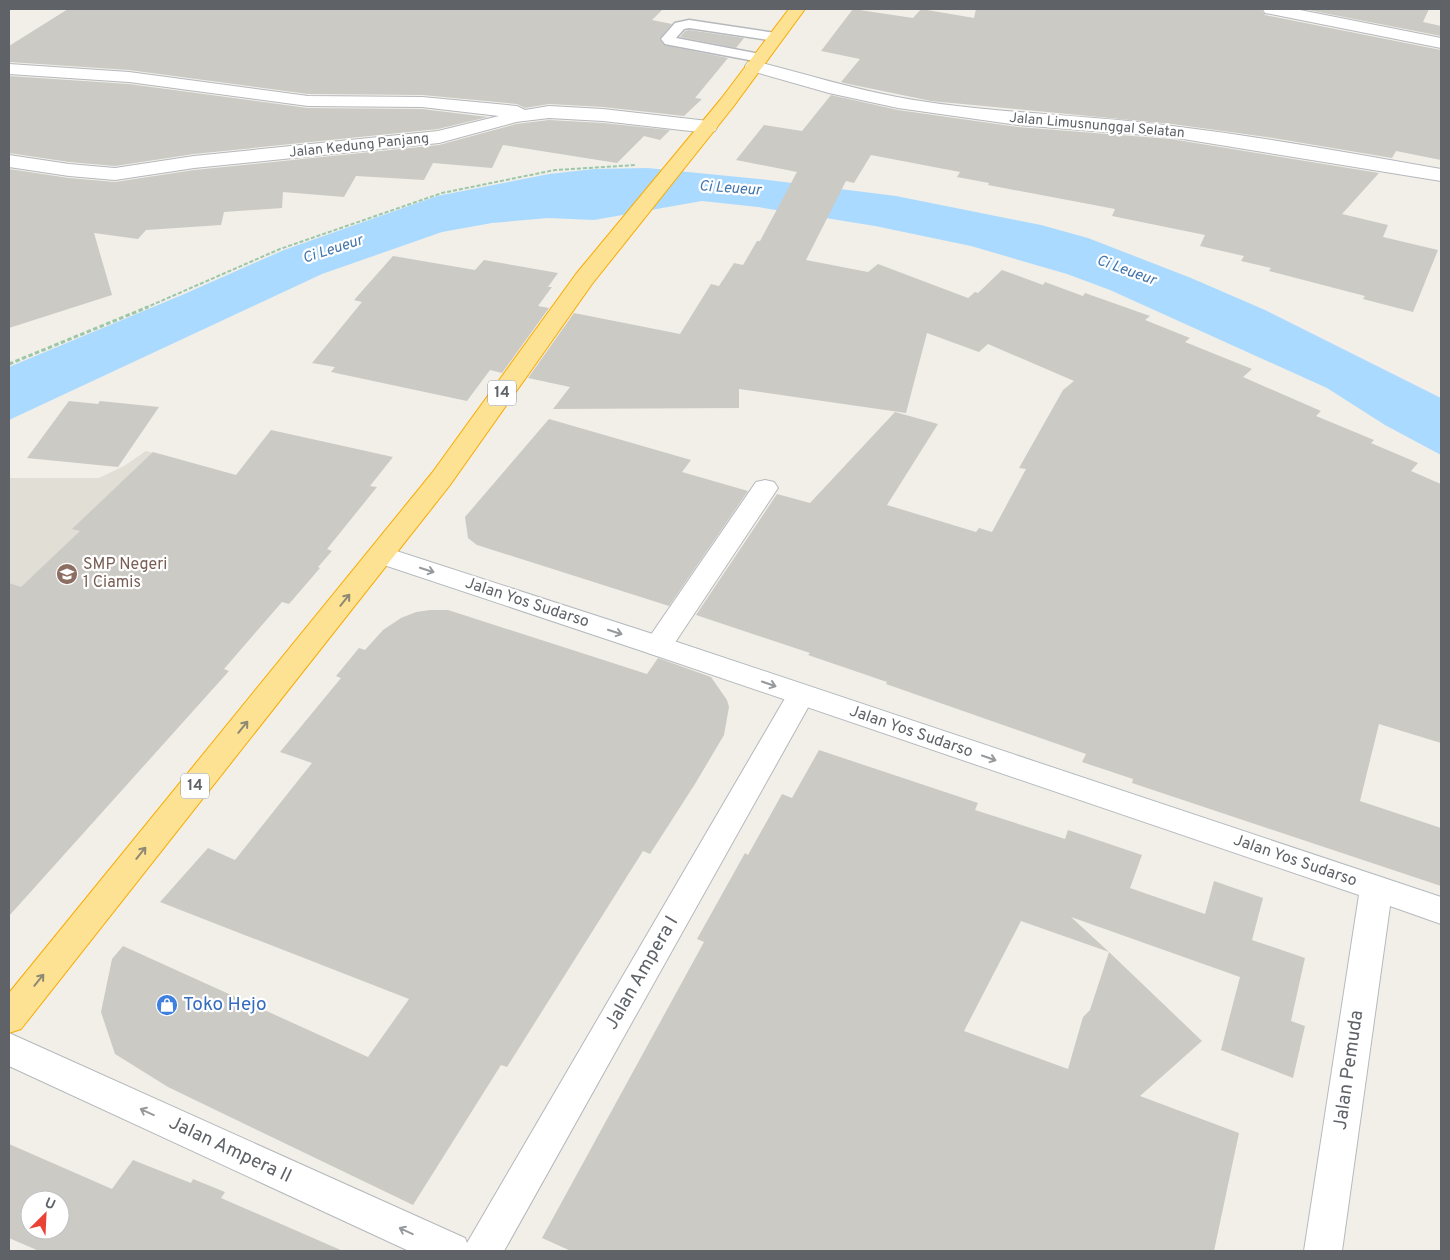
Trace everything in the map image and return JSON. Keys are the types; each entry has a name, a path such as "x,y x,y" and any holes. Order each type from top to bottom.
{"highway":[{"name":"14","path":"9,1018 441,479 539,339 622,231 708,126 797,9"}],"street":[{"path":"1271,9 1441,43"},
{"name":"Jalan Limusnunggal Selatan","path":"757,62 835,89 898,103 1018,119 1181,132 1364,160 1441,175"},
{"path":"9,69 129,77 308,101 422,102 538,114"},
{"name":"Jalan Kedung Panjang","path":"9,160 69,170 115,174 194,162 439,138 515,117 549,112 603,115 708,126"},
{"path":"658,646 765,488"},
{"name":"Jalan Yos Sudarso","path":"381,555 658,646 1441,910"},
{"name":"Jalan Ampera I","path":"483,1251 801,695"},
{"name":"Jalan Pemuda","path":"1323,1251 1376,888"},
{"name":"Jalan Ampera II","path":"9,1049 451,1251"}],"lane":[{"path":"757,62 668,39 680,26 688,24 775,37"}],"path":[{"path":"9,364 180,294 280,249 442,193 555,170 634,166 648,148 683,155"}],"shaded area":[{"name":"SMP Negeri 1 Ciamis","path":"146,451 213,469 149,532 29,674 9,692 9,478 99,478 124,466"}],"water":[{"name":"Ci Leueur","path":"647,168 759,179 896,196 1041,225 1088,238 1191,278 1265,310 1441,398 1441,455 1385,425 1327,388 1110,290 1067,274 971,246 875,226 758,207 702,201 594,220 548,218 492,223 442,232 322,274 9,420 9,367 284,250 437,196 549,174 594,169"}],"building":[{"path":"68,9 663,9 652,20 672,24 659,39 664,45 728,58 695,98 702,99 684,116 603,107 549,104 525,108 517,104 422,95 308,94 129,70 9,62 9,46"},
{"path":"853,9 913,18 921,9 974,18 976,9 1261,9 1265,15 1441,50 1441,160 1396,151 1392,158 1273,138 1172,124 931,101 844,83 841,82 860,59 821,51"},
{"path":"1303,9 1429,9 1423,22 1441,26 1441,36"},
{"path":"685,31 744,38 736,48 680,37"},
{"path":"9,76 129,84 308,108 422,109 488,117 438,129 194,154 115,166 69,162 9,153"},
{"path":"831,95 898,110 1018,127 1171,139 1379,173 1342,214 1388,225 1383,237 1438,250 1413,312 1363,299 1365,296 1269,271 1271,268 1241,261 1244,256 1200,246 1205,235 1112,216 1115,209 988,185 989,183 957,177 960,172 871,155 854,183 846,181 806,260 868,272 878,264 968,298 975,292 978,293 1002,270 1043,285 1045,282 1083,296 1085,293 1150,316 1145,320 1190,338 1185,342 1252,369 1243,377 1321,411 1316,416 1374,440 1371,443 1418,463 1411,471 1441,484 1441,743 1379,724 1360,801 1441,828 1441,886 1132,783 1133,779 1082,762 1086,754 886,684 887,682 808,655 810,653 696,615 777,494 810,503 895,412 938,424 887,505 976,532 979,528 992,532 1026,469 1019,468 1063,390 1074,381 988,344 979,352 927,333 906,413 739,389 739,408 553,409 570,387 528,378 574,313 680,334 711,284 719,286 734,263 743,265 757,241 760,241 797,172 736,160 764,125 802,131"},
{"path":"549,120 670,130 660,140 644,136 617,163 503,145 492,168 433,163 424,180 356,176 344,197 283,192 282,208 224,212 221,225 146,230 138,239 94,233 112,295 9,328 9,169 69,178 115,182 194,170 439,145 516,124"},
{"path":"393,256 475,270 484,260 558,273 548,287 552,287 538,306 549,308 502,373 490,370 467,401 331,372 335,367 312,363 362,302 354,300"},
{"path":"69,401 98,404 100,401 159,407 118,467 27,458"},
{"path":"549,419 691,460 682,472 748,491 669,606 477,545 468,538 465,517"},
{"path":"271,430 393,457 370,486 377,487 327,549 332,551 318,567 320,568 289,604 282,602 224,669 229,671 9,916 9,583 21,587 80,531 72,529 153,452 236,475"},
{"path":"448,610 647,674 658,658 711,677 727,700 729,707 724,735 695,784 650,854 643,851 507,1067 501,1065 413,1205 168,1087 115,1054 101,1012 112,959 123,946 368,1057 409,999 160,902 208,848 235,860 312,763 280,752 341,678 336,676 359,648 365,650 383,630 401,618 416,612"},
{"path":"819,750 978,803 975,810 1065,839 1068,830 1142,855 1130,888 1205,914 1214,881 1263,898 1252,940 1305,958 1291,1021 1305,1026 1293,1078 1221,1050 1240,977 1071,917 1109,952 1202,1041 1140,1096 1239,1133 1214,1251 571,1251 542,1238 704,942 697,939 745,853 748,855 782,794 792,798","holes":["1021,921 1109,952 1090,1010 1083,1017 1068,1069 964,1031"]},
{"path":"9,1144 112,1189 133,1160 191,1183 193,1179 225,1192 221,1198 343,1251 39,1251 9,1238"}],"place":[{"name":"SMP Negeri 1 Ciamis","path":"67,574"},
{"name":"Toko Hejo","path":"167,1005"}]}
